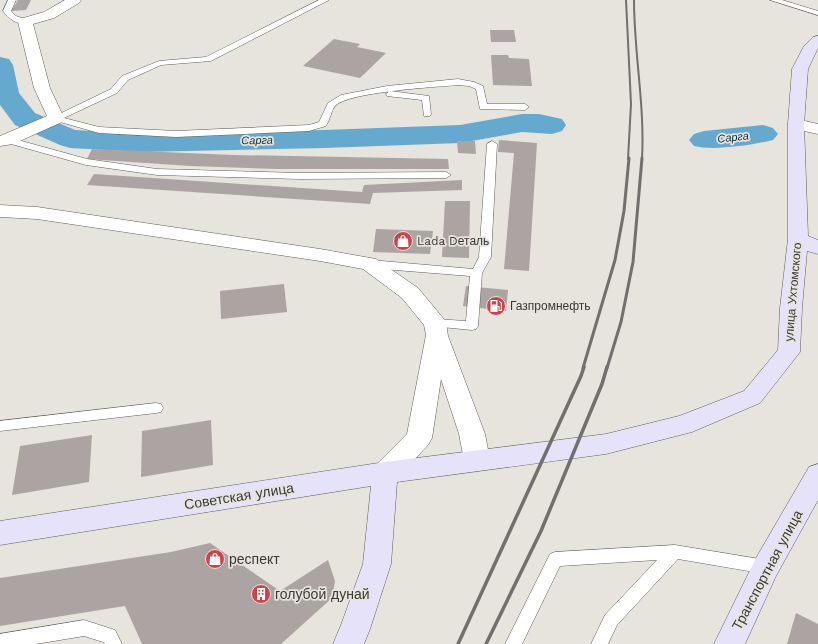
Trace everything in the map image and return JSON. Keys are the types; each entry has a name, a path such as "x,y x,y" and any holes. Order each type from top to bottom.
{"main road":[{"name":"улица Ухтомского","path":"477,460 606,444 683,425 752,397 789,352 791,308 798,239 796,124 800,69 809,49 818,40"},
{"path":"798,239 818,248"},
{"name":"Советская улица","path":"0,533 298,487 385,472 477,460"},
{"path":"348,644 355,630 376,564 385,472"},
{"name":"Транспортная улица","path":"729,644 766,567 818,477"}],"street":[{"path":"4,141 56,118 42,88 25,22 49,14 74,0"},
{"path":"796,124 818,129"},
{"path":"0,211 45,214 320,255 369,264 410,293 436,329 472,434 477,460"},
{"path":"385,472 419,438 436,329"}],"lane":[{"path":"12,0 7,11 13,18 25,22"},
{"path":"56,118 114,91 125,78 159,63 208,59 325,0"},
{"path":"774,0 818,13"},
{"path":"56,118 100,130 176,134 309,128 323,124 331,105 341,98 372,92 458,82 471,84 480,88 483,107 525,107"},
{"path":"372,92 426,98 427,114"},
{"path":"4,141 86,162 157,172 300,176 446,175"},
{"path":"436,329 472,326 476,272 485,257 492,144"},
{"path":"369,264 476,272"},
{"path":"0,426 156,408"},
{"path":"514,644 555,559 675,552 766,567"},
{"path":"600,644 611,620 675,552"},
{"path":"0,642 84,628 109,636 114,644"}],"building":[{"path":"18,0 31,0 26,10 11,11"},
{"path":"490,30 514,30 516,42 491,42"},
{"path":"334,39 360,44 357,47 386,53 360,78 303,66"},
{"path":"491,55 508,55 509,58 529,59 532,86 493,85"},
{"path":"499,140 537,143 529,271 504,269 514,153 498,152"},
{"path":"457,141 475,141 476,154 458,153"},
{"path":"92,149 234,155 448,159 449,169 276,169 190,166 87,159"},
{"path":"94,174 362,192 364,185 462,180 462,190 373,193 370,204 87,185"},
{"path":"445,201 470,201 469,258 442,257"},
{"path":"376,229 433,231 430,254 373,252"},
{"path":"284,284 287,312 221,319 220,291"},
{"path":"466,286 508,290 506,311 463,306"},
{"path":"211,420 213,465 141,477 142,431"},
{"path":"92,435 89,482 12,495 20,446"},
{"path":"210,543 280,591 328,560 335,581 332,598 281,644 142,644 125,606 0,626 0,578 171,552"},
{"path":"796,613 818,624 818,644 787,644"}],"waterway":[{"name":"Сарга","path":"0,65 6,94 25,119 70,139 142,143 324,139 460,134 522,123 552,125"},
{"name":"Сарга","path":"704,140 763,134"}],"railway":[{"path":"626,0 631,104 628,159"},
{"path":"634,0 634,20 641,99 643,139 642,159"},
{"path":"583,368 615,260 624,211 629,158"},
{"path":"607,368 621,322 633,262 642,158"},
{"path":"458,644 584,367"},
{"path":"486,644 541,531 602,384 607,367"}],"place":[{"name":"Lada Dеталь","path":"403,241"},
{"name":"Газпромнефть","path":"496,306"},
{"name":"респект","path":"215,559"},
{"name":"голубой дунай","path":"261,594"}]}
